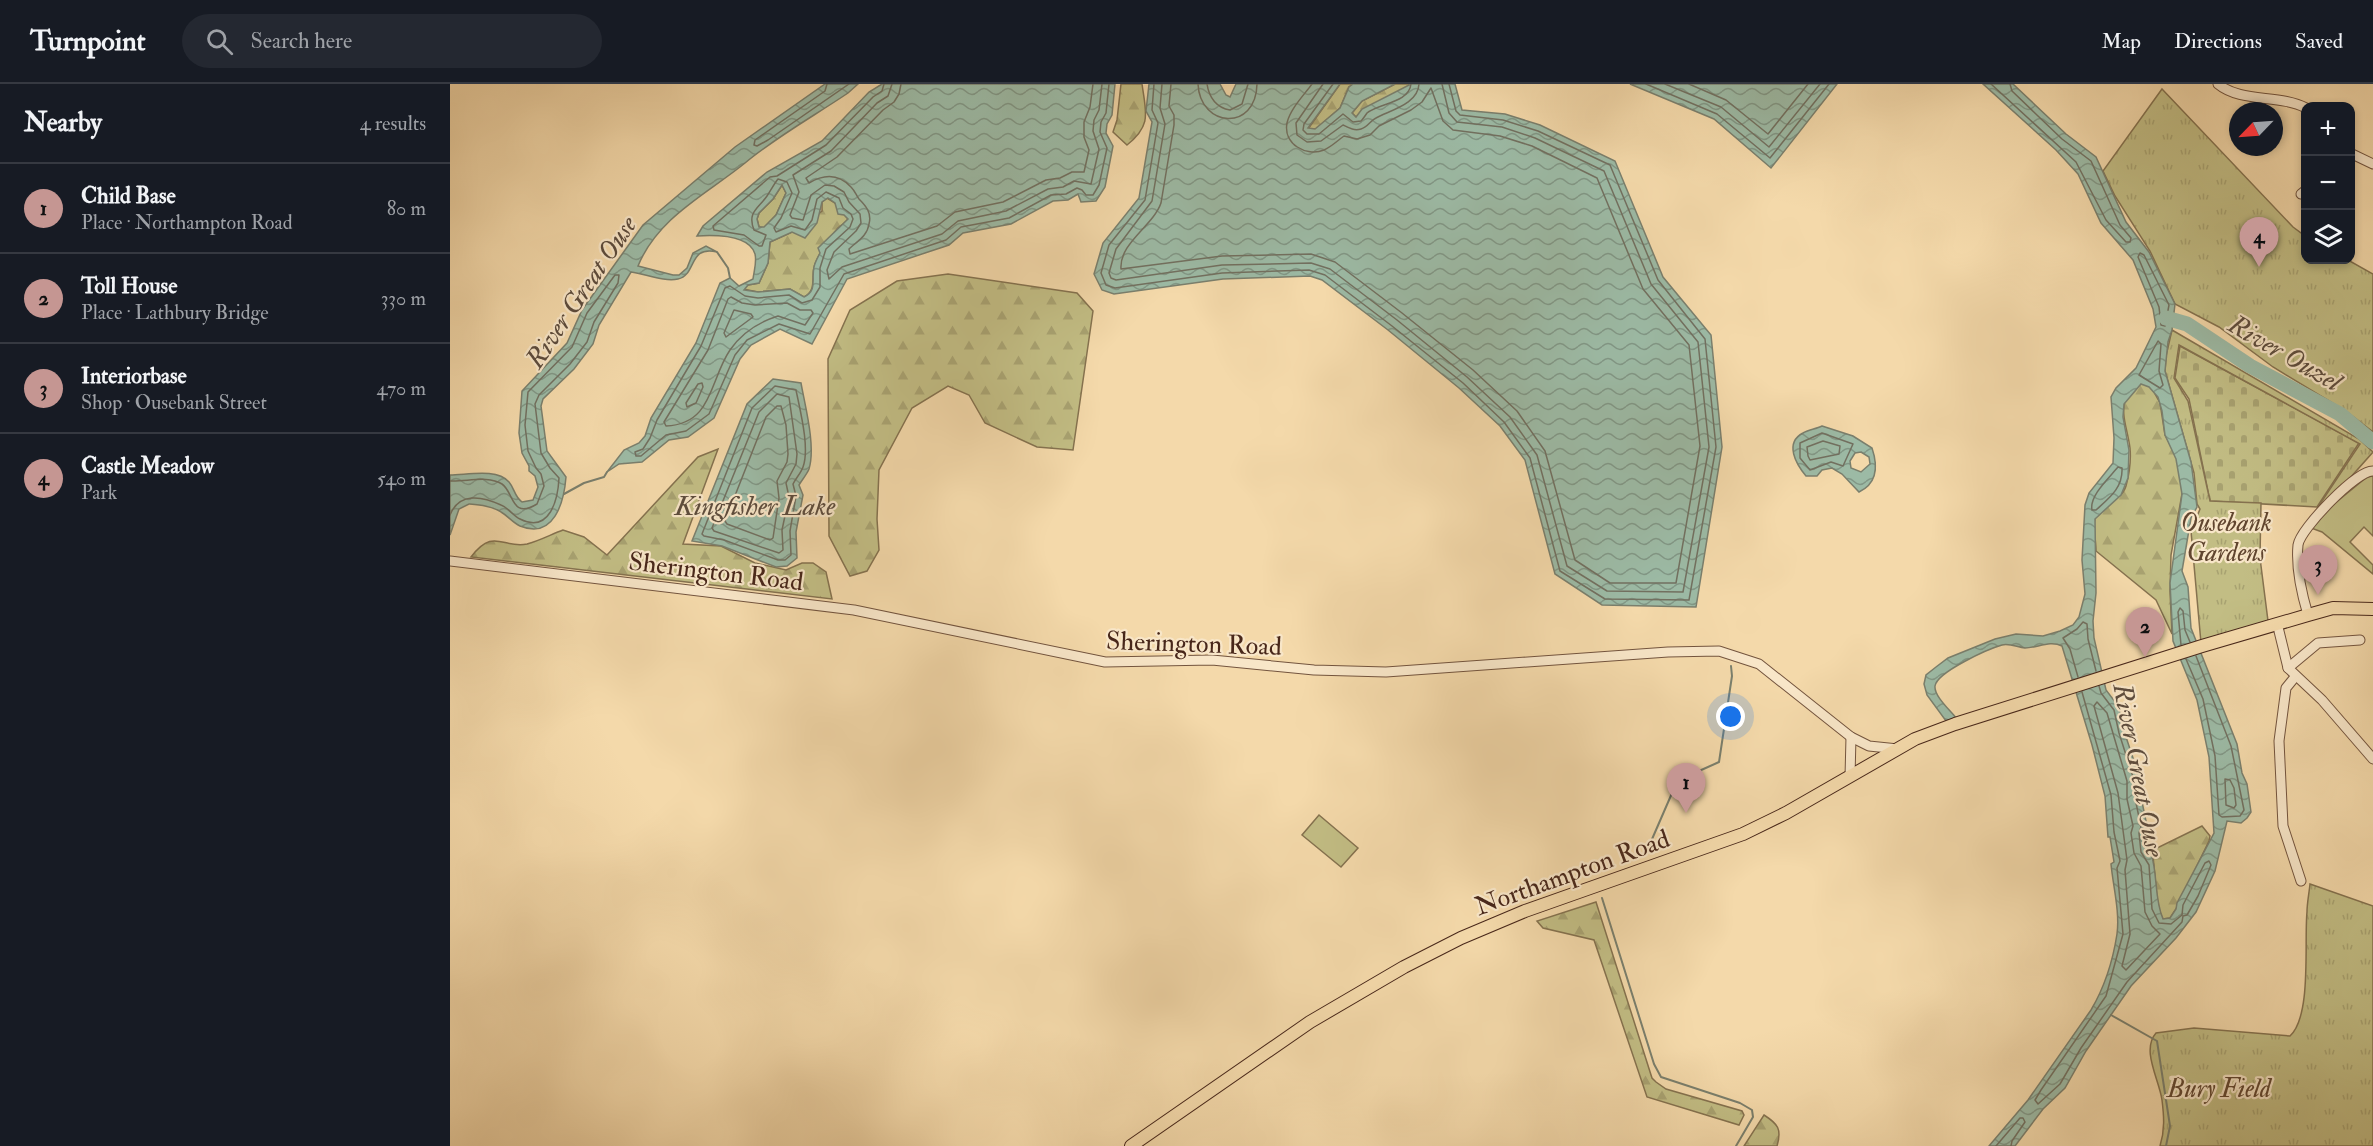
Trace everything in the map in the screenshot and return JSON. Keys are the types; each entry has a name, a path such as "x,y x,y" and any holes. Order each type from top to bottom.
{"main road":[{"name":"Northampton Road","path":"1131,1146 1310,1022 1404,967 1461,938 1525,911 1743,834 1786,813 1915,739 1955,724 2277,623 2333,608 2373,609"}],"street":[{"path":"2218,84 2238,94 2294,102 2301,106"},
{"path":"2355,155 2373,164"},
{"path":"2308,615 2302,597 2298,544 2303,531 2355,479 2368,470 2373,471"},
{"name":"Sherington Road","path":"450,561 854,609 1105,662 1212,660 1314,670 1386,672 1668,652 1719,651 1759,664 1851,737 1869,746 1898,749"},
{"path":"2277,623 2288,668 2295,677 2306,683 2373,759"},
{"path":"2288,668 2318,643 2360,640"},
{"path":"2295,677 2286,688 2279,741 2283,826 2301,881"},
{"path":"1850,777 1851,737"}],"green space":[{"path":"1121,84 1142,84 1146,111 1144,125 1127,145 1113,132 1117,120"},
{"path":"1340,84 1353,84 1349,87 1340,108 1316,129 1308,129"},
{"path":"1395,84 1411,84 1356,117 1352,113 1362,101"},
{"path":"2162,89 2301,233 2301,264 2355,264 2373,274 2373,432 2346,411 2273,367 2219,327 2175,304 2150,251 2115,196 2103,171"},
{"path":"782,185 786,193 776,215 764,228 759,227 757,219 759,213 773,199"},
{"path":"827,198 835,203 848,219 839,227 819,255 815,264 811,291 804,297 790,289 758,292 743,289 748,285 759,283 768,263 770,242 792,232 822,211 822,202"},
{"path":"948,274 1077,293 1093,311 1073,450 1037,447 985,423 969,395 948,386 912,408 879,470 877,519 879,550 867,571 850,576 829,536 828,359 850,310 897,281"},
{"name":"Ousebank Gardens","path":"2172,330 2359,439 2373,452 2326,505 2318,507 2360,444 2179,345 2174,378 2188,401 2210,501 2261,503 2260,558 2268,621 2201,643 2191,531 2200,509 2197,504 2194,473 2165,371"},
{"path":"2180,346 2359,443 2317,507 2210,501 2189,399 2175,378"},
{"path":"2144,381 2150,385 2160,403 2165,435 2180,463 2182,494 2171,555 2172,634 2156,600 2096,551 2094,526 2097,512 2120,496 2128,477 2130,452 2124,415 2126,393"},
{"path":"718,449 683,544 721,546 755,563 786,570 802,563 813,563 826,572 832,599 471,557 479,548 492,541 527,544 563,530 584,537 607,555 698,457"},
{"path":"2373,476 2373,536 2364,527 2350,542 2373,565 2373,574 2322,532 2311,528 2334,504 2367,477"},
{"path":"1319,815 1358,848 1341,867 1302,835"},
{"path":"2202,826 2210,836 2209,841 2176,909 2170,918 2163,919 2158,908 2153,856 2155,849"},
{"name":"Bury Field","path":"2310,884 2373,906 2373,1146 2160,1146 2163,1129 2162,1100 2152,1065 2150,1048 2156,1033 2194,1028 2290,1036 2302,1012 2306,978 2307,909"},
{"path":"1596,902 1652,1078 1666,1089 1742,1111 1744,1115 1739,1125 1647,1097 1594,940 1543,928 1537,921"},
{"path":"1764,1115 1778,1128 1777,1146 1744,1146"}],"water":[{"path":"825,84 858,84 848,93 769,144 671,220 647,249 638,266 679,275 687,268 693,253 706,246 717,252 701,253 688,272 678,279 661,279 631,272 599,325 593,344 574,369 543,399 541,406 547,451 566,477 563,497 555,516 541,528 532,529 520,526 494,508 469,504 459,509 450,535 450,475 481,473 497,475 509,482 522,502 533,500 538,487 535,476 529,471 529,466 522,453 519,433 522,391 567,343 582,310 643,225 735,147"},
{"path":"882,84 1115,84 1112,115 1107,124 1106,133 1113,146 1105,187 1096,201 1081,202 1078,194 1068,200 1053,201 1011,224 963,233 949,245 847,279 812,344 780,329 751,345 740,359 714,418 688,437 669,440 642,462 619,464 607,472 624,450 639,443 645,436 651,418 696,343 720,283 730,278 739,286 753,279 756,257 751,247 730,237 697,236 703,226 767,172 822,141 869,92","holes":["782,185 786,193 776,215 764,227 759,227 757,219 759,213 773,199","828,198 835,203 838,214 848,219 818,248 820,253 814,267 811,291 804,297 790,289 758,292 744,290 748,285 759,283 768,263 770,242 792,232 805,238 817,223 822,202"]},
{"path":"1149,84 1220,84 1226,95 1230,97 1236,84 1340,84 1308,128 1315,129 1340,108 1349,87 1353,84 1395,84 1362,101 1352,113 1356,117 1362,109 1411,84 1455,84 1462,110 1505,114 1540,125 1615,161 1663,277 1711,335 1722,447 1696,607 1602,605 1555,574 1525,460 1500,426 1459,388 1322,280 1310,276 1223,279 1114,294 1102,290 1094,274 1103,243 1139,198 1152,122 1146,111"},
{"path":"1630,84 1837,84 1771,168 1714,119"},
{"path":"1983,84 2013,84 2066,134 2096,157 2126,222 2149,252 2175,304 2165,371 2191,462 2197,507 2191,518 2182,571 2188,587 2191,628 2237,744 2251,812 2241,823 2227,821 2215,871 2196,912 2176,938 2131,986 2086,1051 2065,1088 2043,1109 2015,1146 1989,1146 2028,1100 2091,1010 2107,974 2118,926 2111,864 2114,862 2110,837 2108,837 2105,796 2062,646 2048,644 2025,648 2002,645 1953,668 1938,680 1935,686 1940,698 1956,718 1946,721 1927,695 1924,684 1926,675 1948,658 1995,639 2016,634 2043,636 2060,631 2073,625 2079,617 2085,594 2082,560 2085,505 2089,493 2113,463 2111,397 2116,388 2136,368 2156,327 2153,309 2133,260 2101,223 2078,174 2056,150","holes":["2141,384 2149,387 2158,397 2165,435 2176,459 2182,494 2170,583 2173,641 2197,700 2209,757 2214,833 2176,909 2170,918 2163,919 2158,903 2153,861 2151,853 2147,852 2145,833 2148,831 2140,779 2124,731 2119,707 2106,690 2094,638 2093,621 2096,593 2095,519 2121,495 2128,478 2129,450 2123,417 2124,404"]},
{"name":"Kingfisher Lake","path":"773,379 801,383 811,449 809,469 799,485 803,495 796,532 797,558 787,566 776,567 722,546 692,541 747,404"},
{"path":"1822,426 1853,436 1872,448 1875,473 1870,484 1859,492 1842,474 1832,468 1822,470 1817,476 1806,476 1802,471 1794,454 1794,442 1803,433","holes":["1861,452 1869,457 1870,464 1861,472 1851,468 1850,461 1855,453"]}],"waterway":[{"path":"717,252 728,268 730,278"},
{"name":"River Ouzel","path":"2166,318 2187,324 2250,366 2340,414 2373,442"},
{"path":"564,494 584,483 604,477 607,472"},
{"path":"1646,853 1679,777 1685,770 1699,771 1719,762 1732,676 1731,666"},
{"path":"1602,898 1654,1064 1661,1077 1740,1103 1752,1110 1753,1117 1736,1146"},
{"path":"2111,1015 2157,1041 2170,1126 2166,1146"}],"place":[{"name":"Castle Meadow","path":"2259,267"},
{"name":"Interiorbase","path":"2318,595"},
{"name":"Toll House","path":"2145,657"},
{"name":"Child Base","path":"1686,813"}],"water label":[{"name":"River Great Ouse","path":"581,292"},
{"name":"River Great Ouse","path":"2139,770"}]}
